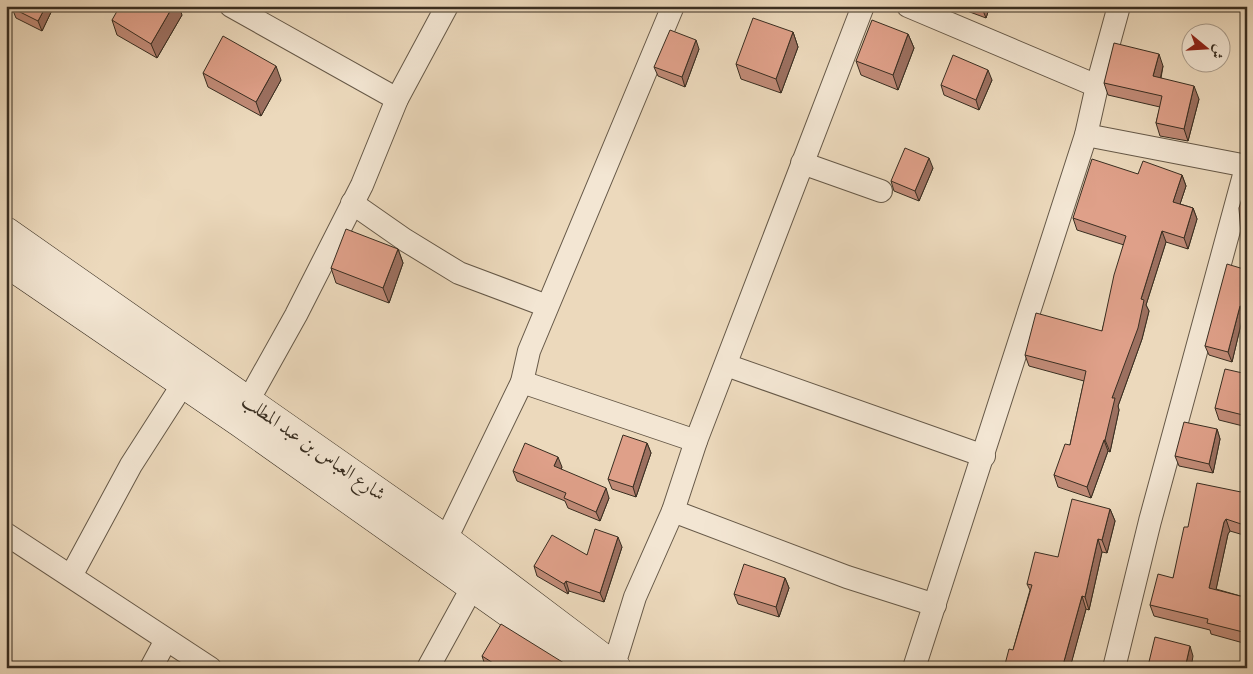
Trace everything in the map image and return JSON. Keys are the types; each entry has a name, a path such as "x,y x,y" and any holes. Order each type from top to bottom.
{"street":[{"path":"231,6 256,13 397,100"},
{"path":"248,401 296,315 352,203 397,100 447,6"},
{"path":"446,539 522,382 529,350 673,6"},
{"path":"615,667 635,597 673,511 696,441 863,6"},
{"path":"908,6 1097,86"},
{"path":"914,668 984,456 1086,134 1119,6"},
{"path":"1086,134 1247,165 1150,521 1114,668"},
{"path":"802,163 881,191"},
{"path":"352,203 405,240 459,273 547,306"},
{"name":"شارع العباس بن عبد المطلب","path":"6,231 446,539 615,667"},
{"name":"شارع العباس بن عبد المطلب","path":"6,263 473,586 586,668"},
{"path":"726,365 984,456"},
{"path":"522,382 696,441"},
{"path":"71,576 131,465 183,384"},
{"path":"673,511 847,577 935,605"},
{"path":"6,534 210,668"},
{"path":"428,668 473,586"},
{"path":"151,668 166,640"}],"building":[{"path":"14,6 46,6 38,21 12,8"},
{"path":"120,6 173,6 151,44 112,20"},
{"path":"753,18 793,32 776,79 736,64"},
{"path":"872,20 908,34 893,75 856,61"},
{"path":"670,30 696,40 682,77 654,67"},
{"path":"223,36 276,66 256,102 203,73"},
{"path":"1114,43 1159,54 1153,76 1194,86 1184,129 1156,123 1162,96 1104,83"},
{"path":"953,55 988,70 976,100 941,85"},
{"path":"905,148 929,158 915,191 891,181"},
{"path":"1092,159 1138,174 1143,161 1182,175 1173,202 1193,208 1184,238 1162,231 1141,299 1144,300 1138,328 1112,398 1115,398 1105,440 1087,487 1054,475 1065,444 1070,445 1086,371 1025,355 1036,313 1102,331 1114,275 1126,236 1073,218"},
{"path":"1243,195 1247,195 1247,248 1242,248 1239,208"},
{"path":"346,229 398,249 383,288 331,268"},
{"path":"1227,264 1247,270 1247,308 1240,306 1228,352 1205,346"},
{"path":"1225,369 1247,374 1247,416 1215,408"},
{"path":"1184,422 1217,429 1209,464 1175,456"},
{"path":"623,435 647,443 633,487 608,479"},
{"path":"525,443 558,457 554,466 606,488 596,512 564,498 566,493 513,471"},
{"path":"1247,474 1247,526 1226,519 1224,522 1209,588 1244,597 1247,588 1247,633 1207,623 1208,619 1150,605 1158,574 1173,578 1184,527 1188,527 1197,483 1241,492"},
{"path":"1072,499 1110,509 1102,540 1098,539 1085,597 1082,596 1063,665 1073,668 1004,668 1009,649 1013,650 1032,585 1027,584 1035,552 1058,557"},
{"path":"595,529 618,537 600,593 566,581 564,584 534,566 552,535 587,555"},
{"path":"744,564 785,578 776,607 734,594"},
{"path":"501,624 572,668 501,668 482,656"},
{"path":"1155,637 1190,646 1185,668 1150,668 1148,666"}]}
